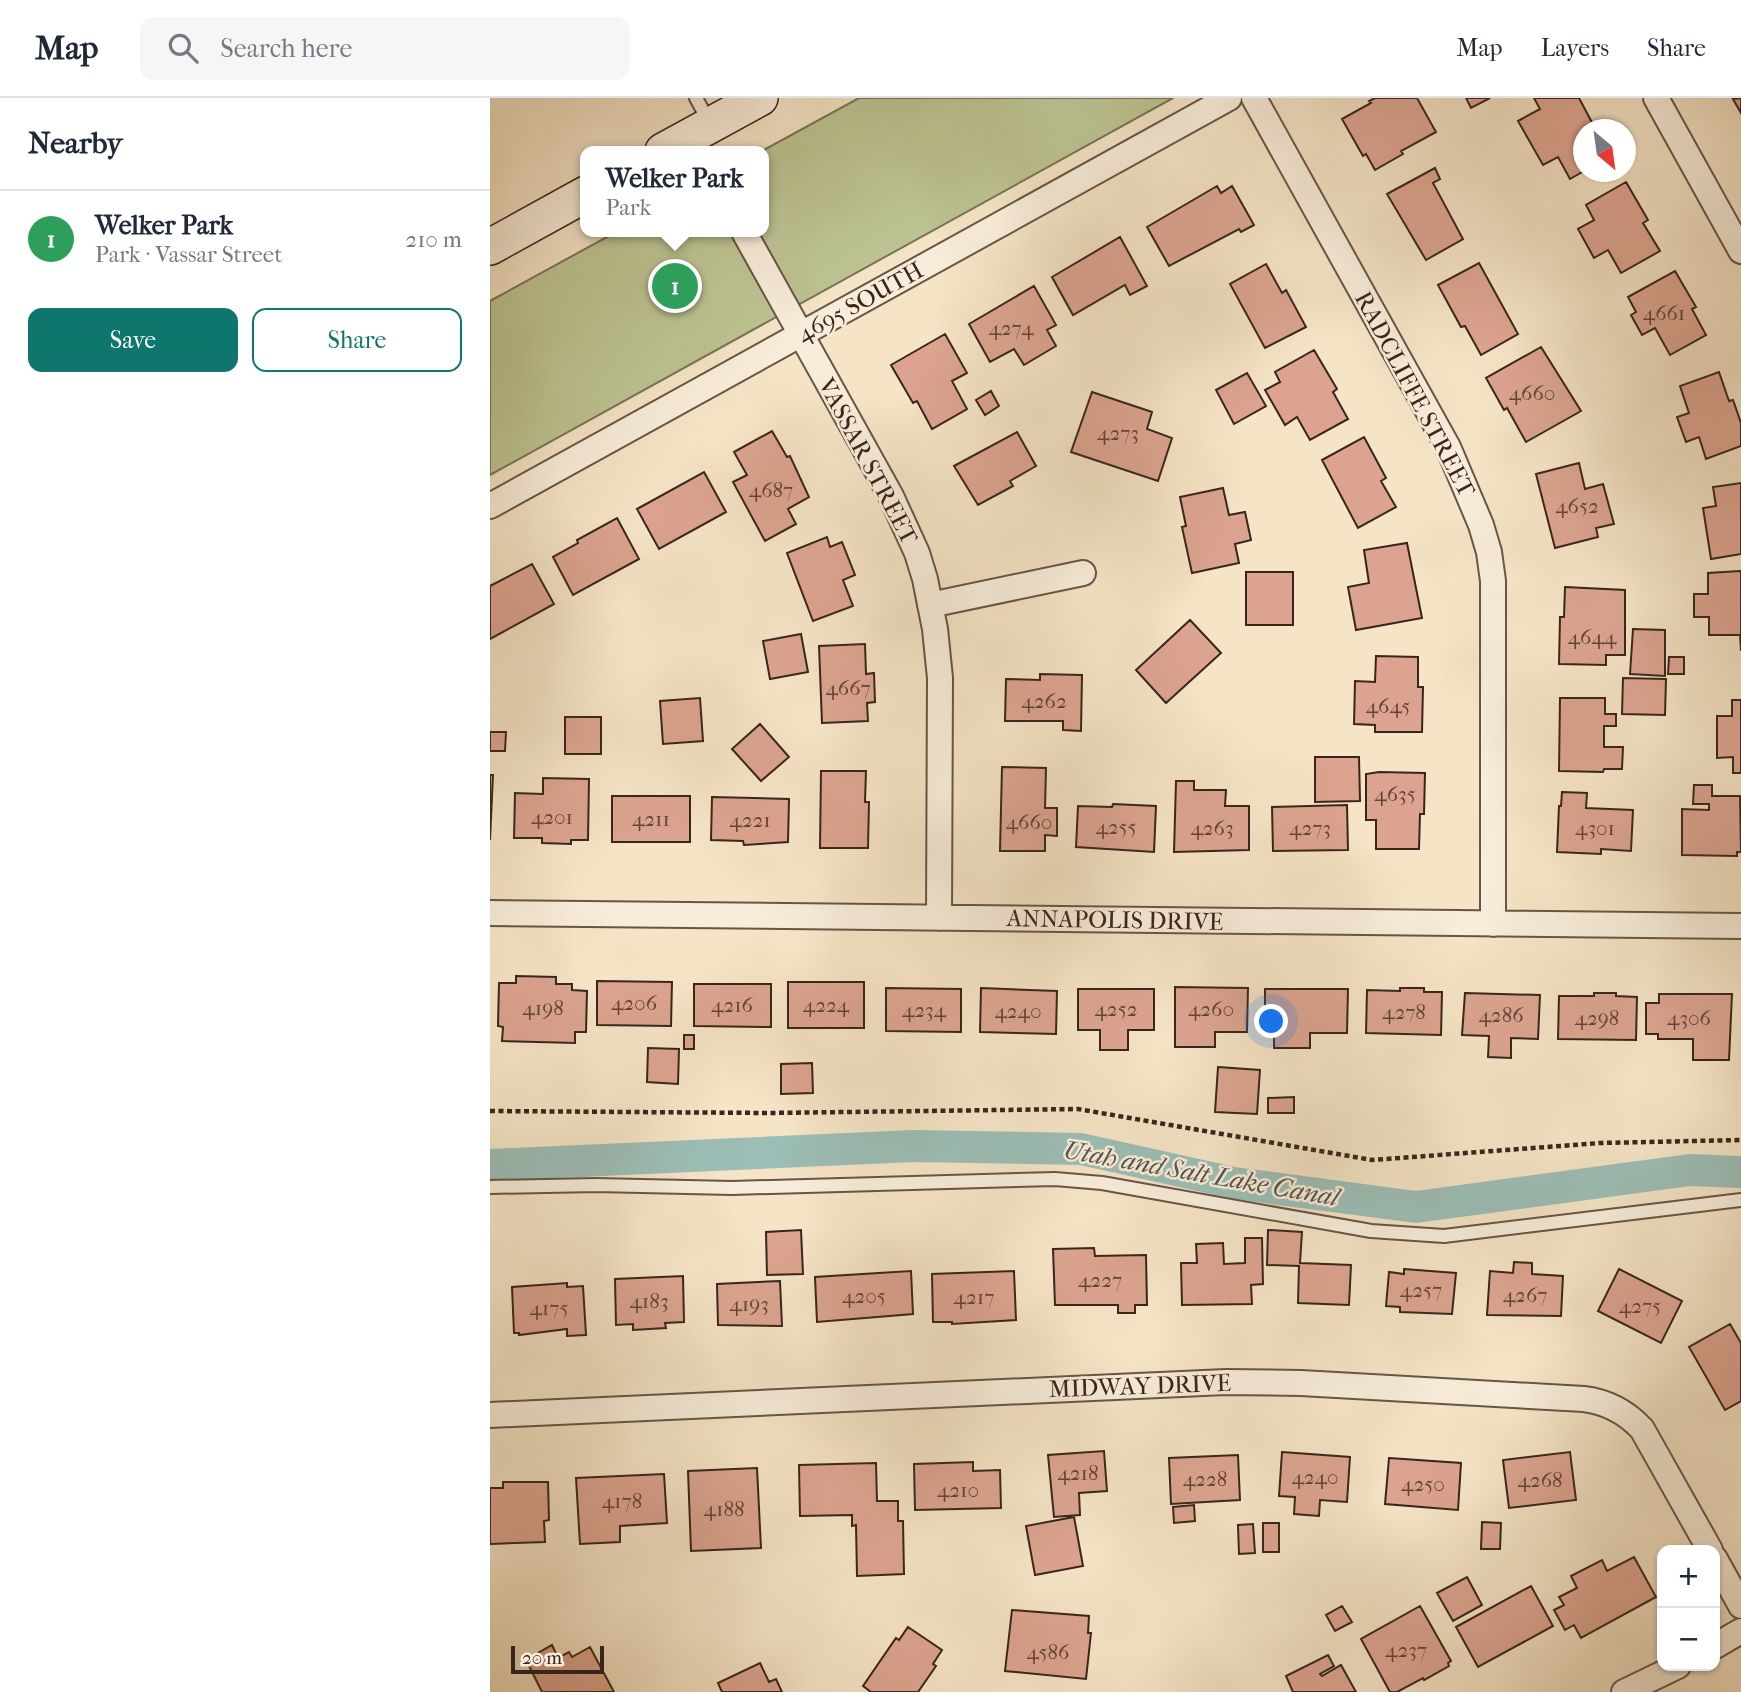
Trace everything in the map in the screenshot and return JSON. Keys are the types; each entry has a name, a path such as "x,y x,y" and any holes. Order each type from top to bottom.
{"main road":[{"path":"692,132 760,98"},
{"path":"490,247 580,197"}],"street":[{"name":"4695 SOUTH","path":"490,506 1229,98"},
{"name":"RADCLIFFE STREET","path":"1254,98 1448,447 1483,534 1493,581 1494,611 1493,923"},
{"path":"1656,98 1735,224 1741,251"},
{"name":"VASSAR STREET","path":"747,237 905,525 917,553 939,654 939,918"},
{"path":"930,605 1083,573"},
{"name":"ANNAPOLIS DRIVE","path":"490,914 1741,926"},
{"name":"MIDWAY DRIVE","path":"490,1415 1226,1382 1301,1382 1584,1399 1611,1406 1642,1429 1707,1545"},
{"path":"1720,1568 1741,1606"},
{"path":"1720,1643 1741,1631"},
{"path":"1623,1692 1667,1671"}],"lane":[{"path":"490,1187 596,1185 732,1188 1055,1179 1102,1183 1371,1231 1444,1236 1741,1200"}],"path":[{"path":"490,1111 769,1113 1078,1109 1371,1160 1600,1143 1741,1140"}],"green space":[{"path":"859,98 1173,98 490,475 490,301 607,237 769,237 769,147"}],"building":[{"path":"1375,98 1417,98 1436,132 1401,151 1403,154 1375,170 1366,154 1363,156 1342,119"},
{"path":"1466,98 1490,98 1471,108"},
{"path":"1534,98 1579,98 1590,119 1573,119 1573,177 1570,179 1558,157 1543,165 1518,121 1540,109"},
{"path":"1741,98 1741,113 1733,99"},
{"path":"1435,168 1440,179 1433,183 1463,239 1426,260 1387,194"},
{"path":"1626,182 1648,220 1643,223 1660,251 1621,273 1608,250 1594,258 1578,229 1594,220 1586,205"},
{"path":"1217,186 1221,193 1232,186 1254,225 1241,232 1239,229 1169,266 1147,227"},
{"path":"1120,237 1147,286 1130,295 1125,285 1073,315 1052,277"},
{"path":"1479,263 1518,334 1481,355 1465,326 1461,327 1438,285"},
{"path":"1266,264 1282,293 1286,290 1306,327 1265,348 1230,284"},
{"path":"1675,271 1696,307 1692,309 1706,335 1670,355 1655,328 1642,335 1631,315 1636,312 1628,297"},
{"path":"1034,286 1056,325 1047,330 1056,346 1024,365 1014,349 990,362 969,324"},
{"path":"945,334 967,373 952,381 967,409 932,429 917,401 913,403 891,365"},
{"path":"1541,347 1581,411 1526,442 1486,378"},
{"path":"1314,350 1337,389 1333,392 1348,419 1310,440 1297,417 1285,425 1265,390 1280,382 1275,372"},
{"path":"1719,372 1729,401 1733,400 1741,423 1741,446 1706,459 1699,437 1686,442 1677,417 1689,413 1680,386"},
{"path":"1247,373 1266,406 1234,424 1216,390"},
{"path":"991,391 999,406 985,415 976,400"},
{"path":"1092,392 1152,412 1147,429 1172,438 1158,481 1071,452"},
{"path":"772,431 787,457 790,456 809,497 788,509 796,524 765,541 733,482 747,475 734,452"},
{"path":"1017,432 1036,466 1010,481 1013,486 978,505 954,466"},
{"path":"1364,437 1386,478 1381,481 1396,507 1358,528 1322,460"},
{"path":"1579,463 1585,489 1603,484 1614,524 1596,528 1598,537 1555,548 1536,474"},
{"path":"704,472 726,512 659,549 637,509"},
{"path":"1741,483 1741,554 1711,559 1703,508 1716,506 1713,487"},
{"path":"1223,488 1229,515 1245,512 1251,540 1235,544 1239,563 1192,573 1182,527 1186,526 1180,497"},
{"path":"617,518 639,559 573,595 553,557"},
{"path":"827,537 830,547 842,542 855,575 843,580 853,606 813,621 787,553"},
{"path":"1407,543 1422,618 1356,630 1348,587 1369,583 1364,550"},
{"path":"532,564 554,604 490,639 490,586"},
{"path":"1741,571 1741,651 1740,635 1709,635 1709,617 1694,617 1694,594 1708,594 1708,573"},
{"path":"1246,572 1293,572 1293,625 1246,625"},
{"path":"1565,587 1625,590 1625,655 1606,655 1606,665 1559,664 1560,617 1564,617"},
{"path":"1190,620 1221,653 1166,703 1136,670"},
{"path":"1633,629 1665,630 1665,676 1630,674"},
{"path":"801,634 808,672 770,679 763,641"},
{"path":"865,644 866,674 874,673 875,702 867,703 868,721 822,723 819,646"},
{"path":"1376,656 1418,657 1418,687 1423,687 1422,732 1375,732 1375,725 1354,724 1355,681 1375,682"},
{"path":"1669,657 1684,657 1684,674 1668,674"},
{"path":"1040,674 1082,675 1081,731 1063,730 1063,721 1005,721 1006,679 1040,680"},
{"path":"1623,678 1666,679 1665,715 1622,714"},
{"path":"700,698 703,741 663,744 660,701"},
{"path":"1560,698 1605,698 1605,714 1616,714 1616,726 1604,726 1604,747 1623,747 1622,769 1604,769 1603,772 1559,771"},
{"path":"1732,700 1741,700 1741,773 1733,773 1733,757 1717,758 1717,716 1732,716"},
{"path":"565,717 601,717 601,754 565,754"},
{"path":"760,724 789,757 761,781 732,749"},
{"path":"490,732 506,732 505,751 490,751"},
{"path":"1315,757 1359,757 1360,801 1315,802"},
{"path":"1002,767 1046,768 1045,808 1057,808 1057,836 1045,835 1045,851 1000,851"},
{"path":"821,771 866,771 865,802 869,802 868,848 820,848"},
{"path":"1425,773 1424,814 1420,814 1419,849 1376,849 1376,820 1366,820 1366,774"},
{"path":"490,775 493,775 490,840"},
{"path":"543,778 589,779 588,840 571,840 571,844 542,843 542,838 514,838 515,793 543,794"},
{"path":"1176,781 1194,781 1194,790 1226,790 1225,806 1249,806 1249,850 1174,852"},
{"path":"1694,785 1712,785 1712,796 1740,796 1741,852 1737,852 1737,856 1682,855 1682,809 1709,810 1709,804 1693,804"},
{"path":"1562,792 1587,793 1586,808 1633,810 1631,851 1601,849 1601,854 1557,852"},
{"path":"612,796 690,796 690,842 612,842"},
{"path":"712,797 789,799 788,842 744,845 743,841 711,840"},
{"path":"1113,804 1156,806 1154,852 1076,847 1078,806 1112,807"},
{"path":"1347,805 1348,850 1273,851 1272,807"},
{"path":"516,976 556,977 556,984 572,984 572,990 587,991 586,1032 575,1032 575,1043 502,1041 503,1027 498,1026 499,983 516,983"},
{"path":"597,981 672,982 671,1026 597,1025"},
{"path":"788,982 864,982 864,1028 788,1028"},
{"path":"694,984 771,984 771,1027 694,1026"},
{"path":"1175,987 1248,988 1247,1032 1215,1032 1215,1047 1175,1047"},
{"path":"886,988 961,989 961,1032 886,1031"},
{"path":"981,988 1057,991 1056,1034 980,1032"},
{"path":"1400,988 1424,988 1424,992 1442,992 1441,1035 1366,1033 1367,990 1400,991"},
{"path":"1078,989 1154,989 1154,1030 1128,1030 1128,1050 1100,1050 1100,1030 1078,1030"},
{"path":"1265,989 1348,989 1347,1033 1310,1033 1310,1048 1274,1048 1274,1032 1265,1032"},
{"path":"1465,993 1540,995 1538,1039 1511,1038 1511,1058 1488,1057 1489,1036 1462,1035"},
{"path":"1594,993 1637,997 1636,1040 1558,1039 1559,996 1594,996"},
{"path":"1659,994 1732,994 1729,1060 1693,1060 1693,1039 1658,1039 1658,1034 1646,1034 1646,1003 1659,1003"},
{"path":"684,1035 694,1035 694,1049 684,1049"},
{"path":"648,1048 679,1049 678,1084 647,1082"},
{"path":"812,1063 813,1093 781,1094 781,1064"},
{"path":"1218,1067 1260,1070 1257,1114 1215,1112"},
{"path":"1294,1097 1294,1113 1268,1113 1268,1098"},
{"path":"801,1230 803,1274 767,1275 766,1232"},
{"path":"1268,1230 1302,1232 1300,1263 1351,1265 1349,1305 1298,1303 1299,1266 1267,1265"},
{"path":"1245,1238 1262,1238 1263,1284 1251,1285 1252,1304 1182,1305 1181,1263 1197,1263 1196,1244 1223,1243 1224,1264 1245,1263"},
{"path":"1094,1248 1095,1256 1146,1255 1147,1305 1135,1305 1135,1313 1118,1313 1118,1305 1055,1305 1053,1249"},
{"path":"1514,1262 1532,1263 1532,1274 1563,1276 1561,1316 1487,1315 1490,1271 1513,1273"},
{"path":"1404,1269 1456,1273 1452,1314 1400,1312 1400,1307 1386,1306 1389,1272 1404,1274"},
{"path":"1619,1269 1682,1301 1661,1343 1598,1311"},
{"path":"911,1271 913,1314 817,1322 815,1277"},
{"path":"1014,1271 1016,1320 952,1324 933,1322 932,1274"},
{"path":"683,1276 684,1322 665,1323 666,1328 633,1330 633,1324 616,1325 615,1279"},
{"path":"780,1281 782,1326 718,1325 717,1284"},
{"path":"567,1283 567,1287 583,1286 586,1335 567,1336 567,1329 519,1335 514,1333 512,1287"},
{"path":"1730,1324 1741,1343 1741,1401 1725,1410 1689,1347"},
{"path":"1104,1451 1107,1491 1079,1493 1080,1515 1054,1517 1048,1455"},
{"path":"1282,1452 1350,1457 1347,1502 1320,1500 1319,1516 1294,1514 1295,1497 1279,1496"},
{"path":"1570,1452 1576,1500 1509,1508 1503,1460"},
{"path":"1238,1455 1240,1500 1171,1504 1169,1458"},
{"path":"1389,1458 1461,1463 1458,1510 1385,1504"},
{"path":"973,1462 973,1471 1000,1470 1001,1508 915,1510 914,1464"},
{"path":"876,1463 877,1501 898,1501 898,1521 903,1521 904,1574 857,1576 856,1525 852,1526 852,1515 800,1516 799,1465"},
{"path":"757,1468 761,1548 691,1551 688,1471"},
{"path":"664,1474 667,1523 620,1526 620,1542 580,1544 576,1478"},
{"path":"503,1482 548,1482 549,1520 544,1521 545,1542 490,1544 490,1488 503,1488"},
{"path":"1194,1505 1195,1521 1174,1523 1173,1507"},
{"path":"1074,1517 1083,1566 1035,1575 1026,1526"},
{"path":"1482,1522 1501,1523 1500,1549 1481,1549"},
{"path":"1263,1523 1279,1523 1279,1552 1263,1552"},
{"path":"1253,1524 1255,1553 1239,1554 1238,1525"},
{"path":"1634,1557 1656,1597 1581,1638 1574,1625 1565,1630 1554,1610 1564,1605 1559,1597 1577,1588 1571,1576 1602,1560 1607,1571"},
{"path":"1467,1577 1482,1605 1453,1621 1437,1593"},
{"path":"1531,1586 1553,1626 1478,1667 1456,1627"},
{"path":"1342,1606 1352,1622 1335,1631 1326,1615"},
{"path":"1420,1606 1451,1661 1449,1666 1424,1680 1423,1678 1397,1692 1390,1692 1361,1639"},
{"path":"1012,1610 1089,1616 1088,1633 1091,1633 1086,1679 1005,1671"},
{"path":"908,1627 942,1650 933,1664 936,1666 918,1692 871,1692 863,1686 896,1638 899,1640"},
{"path":"552,1645 558,1658 569,1652 572,1657 590,1647 614,1692 542,1692 526,1660"},
{"path":"1328,1655 1334,1666 1320,1674 1322,1676 1341,1665 1356,1692 1293,1692 1286,1676"},
{"path":"760,1663 769,1682 776,1679 782,1692 722,1692 718,1683"}],"waterway":[{"name":"Utah and Salt Lake Canal","path":"490,1165 914,1146 1081,1149 1234,1183 1416,1207 1690,1170 1741,1172"}],"place":[{"name":"Welker Park","path":"675,286"}]}
